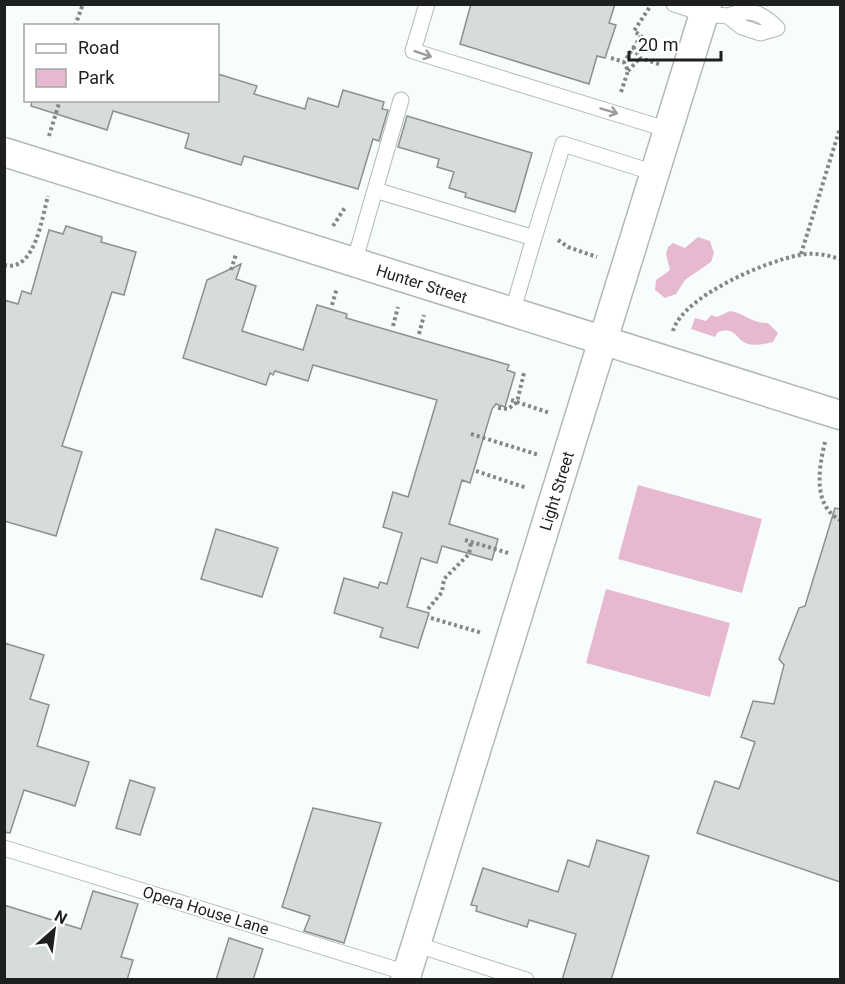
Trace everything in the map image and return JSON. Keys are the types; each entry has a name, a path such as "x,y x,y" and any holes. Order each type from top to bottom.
{"street":[{"name":"Light Street","path":"406,976 418,945 655,173 713,11"},
{"name":"Hunter Street","path":"4,152 346,272 512,313 664,360 833,427"}],"lane":[{"path":"427,4 413,51 669,130"},
{"path":"674,4 713,11"},
{"path":"346,272 375,190 401,100"},
{"path":"512,313 563,144 655,173"},
{"path":"375,190 536,232"},
{"name":"Opera House Lane","path":"4,848 406,976"},
{"path":"418,945 526,980"}],"path":[{"path":"76,24 83,4"},
{"path":"624,62 640,36 634,31 651,4"},
{"path":"633,47 640,58 660,64"},
{"path":"611,58 624,62 628,71"},
{"path":"615,113 628,71 640,58"},
{"path":"49,136 59,102"},
{"path":"801,255 840,128"},
{"path":"4,265 12,267 24,262 28,256 50,192"},
{"path":"536,232 568,247 601,258"},
{"path":"231,270 237,251"},
{"path":"664,360 676,321 697,303 741,276 801,255 823,254 840,259"},
{"path":"332,305 346,272"},
{"path":"393,326 400,300"},
{"path":"419,334 426,308"},
{"path":"498,408 508,410 517,402 524,373"},
{"path":"511,400 552,414"},
{"path":"833,427 818,481 834,517 840,520"},
{"path":"471,434 539,455"},
{"path":"476,471 529,489"},
{"path":"465,540 510,553"},
{"path":"428,609 442,592 444,579 469,554 471,542"},
{"path":"431,618 485,634"}],"green space":[{"path":"698,237 710,241 714,253 711,262 685,280 676,294 665,298 655,290 656,280 670,270 666,254 668,247 673,243 685,248"},
{"path":"730,311 758,322 768,323 778,333 773,342 751,345 729,331 718,332 715,337 691,329 695,318 706,321 711,315 717,317"},
{"path":"638,485 762,519 742,593 618,559"},
{"path":"606,589 730,623 710,697 586,663"}],"building":[{"path":"471,4 615,4 609,23 616,25 605,58 597,56 589,84 460,44"},
{"path":"219,74 257,86 254,94 305,109 308,98 338,107 343,90 384,102 382,109 388,110 379,141 373,139 358,189 244,156 241,165 185,148 189,134 113,111 107,130 31,106 32,102 219,102"},
{"path":"407,116 532,153 515,212 465,197 466,193 449,188 454,172 437,167 439,159 398,147"},
{"path":"66,226 102,237 101,242 136,252 124,295 112,292 62,446 82,452 56,536 4,521 4,300 18,304 22,291 31,294 49,230 63,234"},
{"path":"241,264 236,279 256,286 242,331 303,350 317,305 347,314 346,318 509,365 507,370 515,373 505,407 496,404 492,409 470,483 462,480 449,524 498,539 492,560 442,546 437,563 421,558 407,607 429,613 418,648 380,637 383,628 334,613 344,578 378,588 380,582 387,584 402,533 383,527 393,492 408,497 437,400 313,365 308,381 275,371 273,375 270,373 266,385 183,358 207,280"},
{"path":"835,508 840,509 840,882 697,833 715,781 739,789 755,742 741,737 753,701 774,704 784,665 779,659 799,608 805,606"},
{"path":"216,529 278,548 262,597 201,579"},
{"path":"4,643 44,655 30,699 49,705 37,746 89,762 75,806 24,790 10,833 4,832"},
{"path":"130,780 155,788 140,835 116,828"},
{"path":"313,808 381,823 344,943 304,931 310,916 282,907"},
{"path":"597,840 649,856 611,980 562,980 576,934 529,920 527,927 476,911 477,906 471,905 483,868 558,892 568,860 589,867"},
{"path":"93,891 138,904 121,957 133,960 127,980 4,980 4,905 81,929"},
{"path":"229,938 263,949 253,980 216,980"}]}
